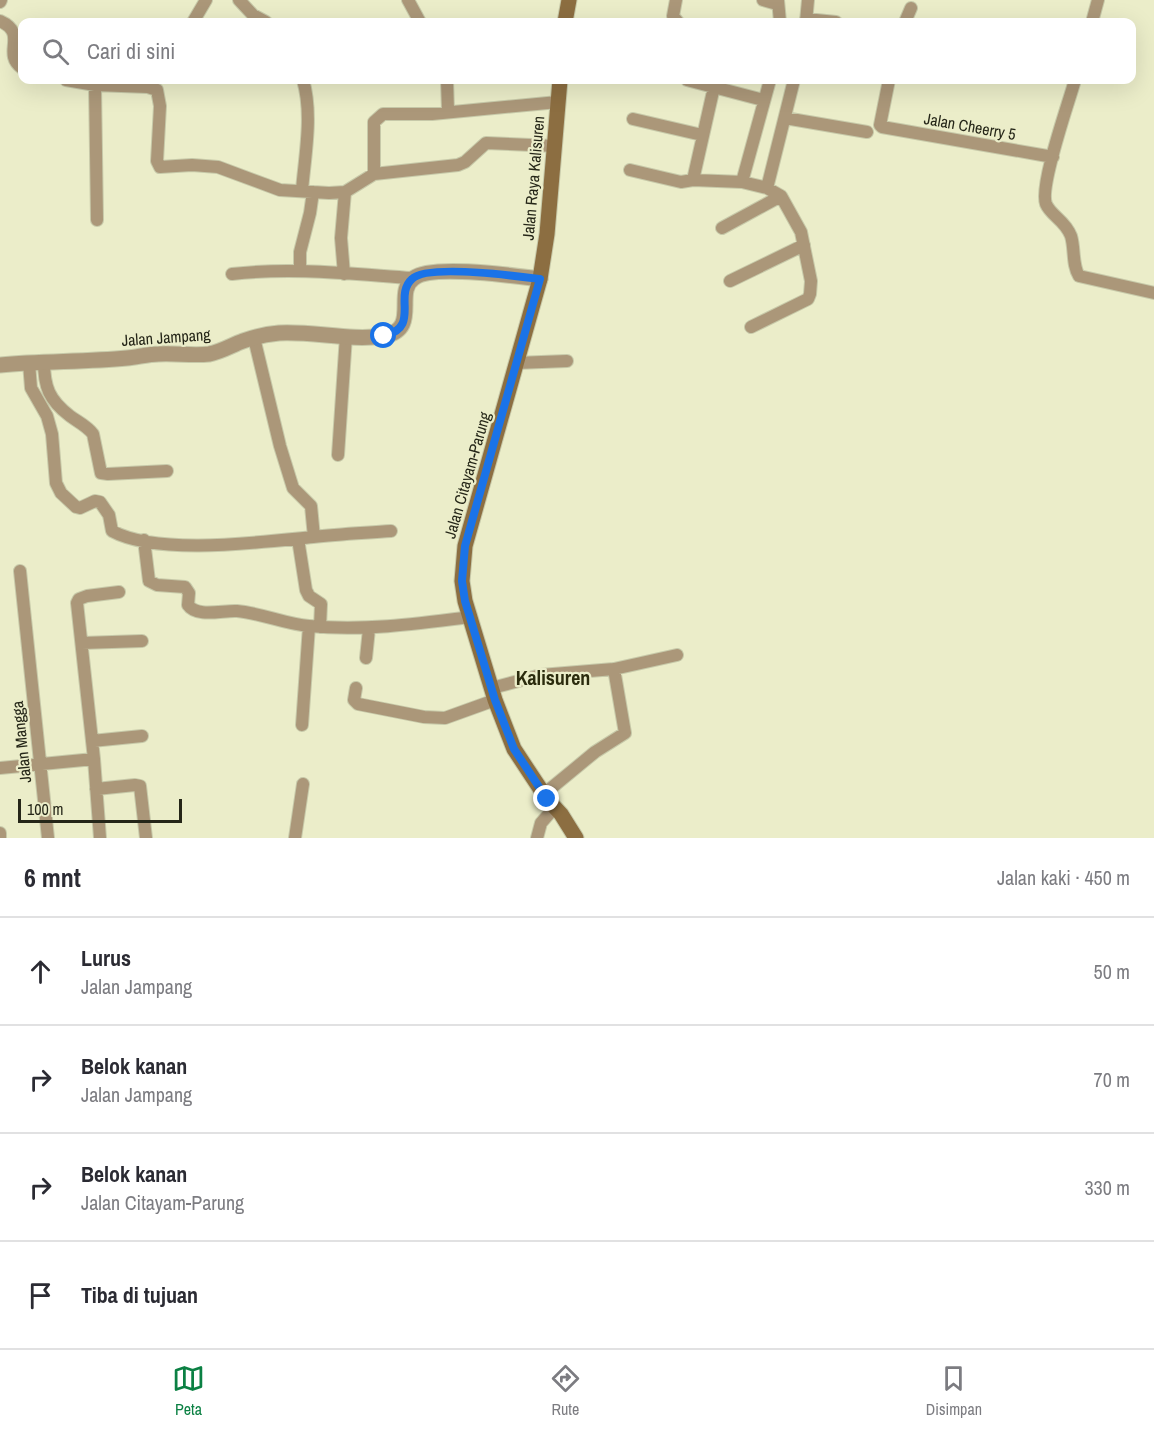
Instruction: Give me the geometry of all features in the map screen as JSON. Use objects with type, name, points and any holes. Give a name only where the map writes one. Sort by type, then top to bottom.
[{"type":"main road","points":[[566,18],[569,0]]},
{"type":"main road","name":"Jalan Raya Kalisuren","points":[[540,279],[547,234],[560,84]]},
{"type":"main road","name":"Jalan Citayam-Parung","points":[[540,279],[465,546],[462,581],[494,694],[514,749],[576,838]]},
{"type":"street","points":[[195,18],[206,0]]},
{"type":"street","points":[[240,0],[259,18]]},
{"type":"street","points":[[409,0],[418,18]]},
{"type":"street","points":[[675,18],[676,0]]},
{"type":"street","points":[[763,0],[777,2],[779,18]]},
{"type":"street","points":[[806,18],[808,0]]},
{"type":"street","points":[[1093,18],[1095,1]]},
{"type":"street","points":[[906,18],[910,8]]},
{"type":"street","points":[[0,21],[12,29],[15,38],[14,62],[18,65]]},
{"type":"street","points":[[89,84],[148,87],[157,90],[160,106],[157,160],[160,167],[192,165],[218,167],[280,190],[345,192],[374,174],[458,165],[465,162],[486,143],[555,146]]},
{"type":"street","points":[[300,271],[300,252],[310,213],[304,84]]},
{"type":"street","points":[[447,84],[447,111]]},
{"type":"street","points":[[702,84],[763,100]]},
{"type":"street","points":[[742,182],[769,84]]},
{"type":"street","points":[[767,188],[793,84]]},
{"type":"street","name":"Jalan Cheerry 5","points":[[888,84],[880,125],[882,127],[1053,157]]},
{"type":"street","points":[[1074,84],[1044,194],[1046,203],[1067,228],[1073,245],[1078,275],[1084,279],[1154,293]]},
{"type":"street","points":[[95,85],[97,220]]},
{"type":"street","points":[[693,180],[714,87]]},
{"type":"street","points":[[374,174],[374,122],[384,114],[414,115],[558,102]]},
{"type":"street","points":[[785,118],[867,132]]},
{"type":"street","points":[[633,119],[702,135]]},
{"type":"street","points":[[630,170],[681,183],[693,180],[742,182],[767,188],[781,196],[801,232],[811,282],[809,297],[751,327]]},
{"type":"street","points":[[344,274],[341,238],[345,192]]},
{"type":"street","points":[[722,228],[781,196]]},
{"type":"street","points":[[730,281],[804,245]]},
{"type":"street","points":[[232,274],[273,270],[412,278],[435,272],[470,272],[540,279]]},
{"type":"street","name":"Jalan Jampang","points":[[0,365],[129,358],[158,354],[209,354],[254,338],[277,333],[374,337],[394,333],[404,321],[406,288],[412,278]]},
{"type":"street","points":[[338,455],[346,336]]},
{"type":"street","points":[[254,338],[280,446],[293,488],[312,506],[314,537]]},
{"type":"street","points":[[516,363],[567,361]]},
{"type":"street","points":[[36,362],[52,399],[69,416],[93,434],[101,473],[167,471]]},
{"type":"street","points":[[36,362],[31,388],[47,416],[52,434],[56,483],[61,493],[76,507],[80,508],[95,501],[100,502],[109,515],[112,531],[144,540],[179,545],[217,545],[391,531]]},
{"type":"street","points":[[298,539],[306,590],[309,596],[321,604],[314,626],[302,725]]},
{"type":"street","points":[[144,540],[149,581],[157,585],[185,587],[189,593],[188,606],[191,609],[205,612],[244,612],[314,626],[369,628],[471,617]]},
{"type":"street","name":"Jalan Mangga","points":[[20,571],[48,838]]},
{"type":"street","points":[[100,838],[94,759],[77,612],[79,600],[87,596],[119,592]]},
{"type":"street","points":[[366,658],[369,628]]},
{"type":"street","points":[[82,643],[142,641]]},
{"type":"street","points":[[356,688],[355,703],[424,717],[445,718],[494,694],[542,675],[614,669],[677,655]]},
{"type":"street","points":[[544,794],[596,752],[625,733],[614,669]]},
{"type":"street","points":[[92,741],[142,736]]},
{"type":"street","points":[[0,768],[94,759]]},
{"type":"street","points":[[295,838],[303,784]]},
{"type":"street","points":[[96,789],[140,786],[146,838]]},
{"type":"street","points":[[537,838],[541,823],[555,807]]},
{"type":"street","points":[[0,833],[0,838]]},
{"type":"district","name":"Kalisuren","points":[[553,678]]},
{"type":"route","points":[[384,336],[398,331],[402,326],[406,288],[412,278],[418,275],[435,272],[470,272],[540,279],[471,521],[465,546],[462,581],[465,601],[495,700],[514,749],[547,799]]}]
